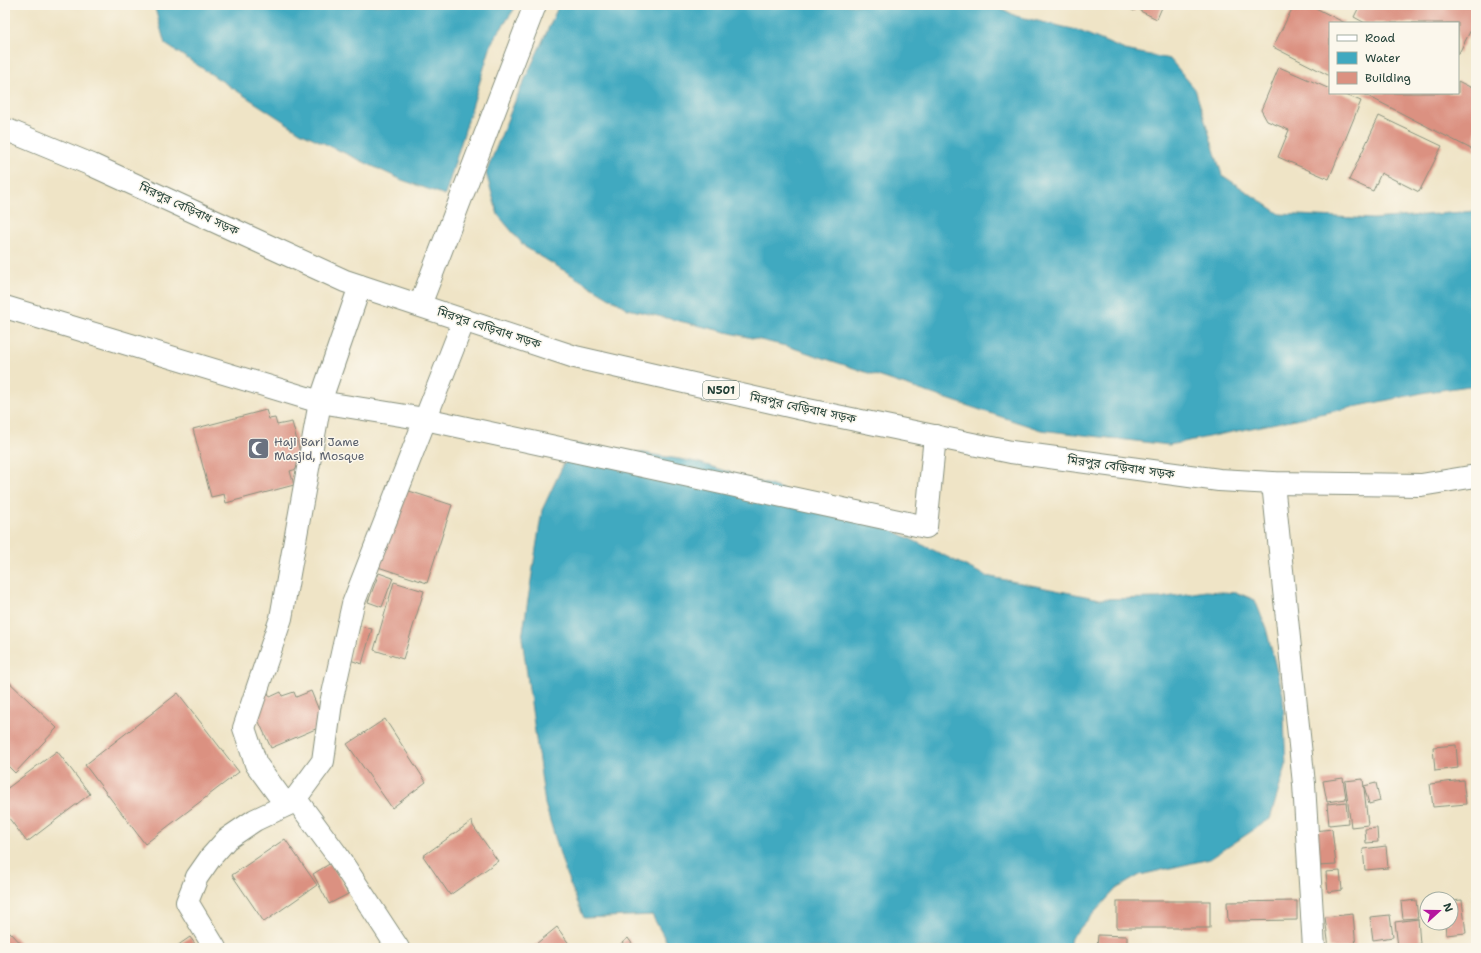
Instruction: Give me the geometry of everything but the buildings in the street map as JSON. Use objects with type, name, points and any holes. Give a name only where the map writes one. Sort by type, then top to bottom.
[{"type":"main road","points":[[420,306],[535,5]]},
{"type":"main road","name":"মিরপুর বেড়িবাধ সড়ক","points":[[5,129],[92,165],[360,286],[575,357],[798,408],[1019,453],[1219,480],[1273,484],[1421,485],[1476,476]]},
{"type":"main road","points":[[360,286],[320,402],[281,618],[244,728],[256,764],[337,855],[398,948]]},
{"type":"main road","points":[[5,307],[320,402],[425,419],[926,527],[935,436]]},
{"type":"main road","points":[[215,948],[187,902],[197,877],[227,840],[255,820],[290,802],[323,761],[331,703],[353,604],[464,320]]},
{"type":"main road","points":[[1273,484],[1304,784],[1314,948]]},
{"type":"water","points":[[154,5],[517,5],[492,42],[445,195],[402,180],[300,132],[165,44]]},
{"type":"water","points":[[559,5],[995,5],[1016,16],[1077,30],[1125,50],[1170,59],[1195,89],[1222,175],[1280,214],[1373,219],[1476,211],[1476,385],[1427,392],[1169,445],[1041,430],[790,347],[628,309],[525,247],[498,215],[486,173],[515,101]]},
{"type":"water","points":[[573,444],[626,450],[697,462],[773,486],[876,522],[986,576],[1100,599],[1160,598],[1206,591],[1238,593],[1255,600],[1266,628],[1283,695],[1286,766],[1270,819],[1210,859],[1140,875],[1116,889],[1071,938],[1069,948],[670,948],[652,915],[584,918],[566,874],[545,804],[522,638],[542,510]]},
{"type":"place","name":"Haji Bari Jame Masjid, Mosque","points":[[259,449]]}]
